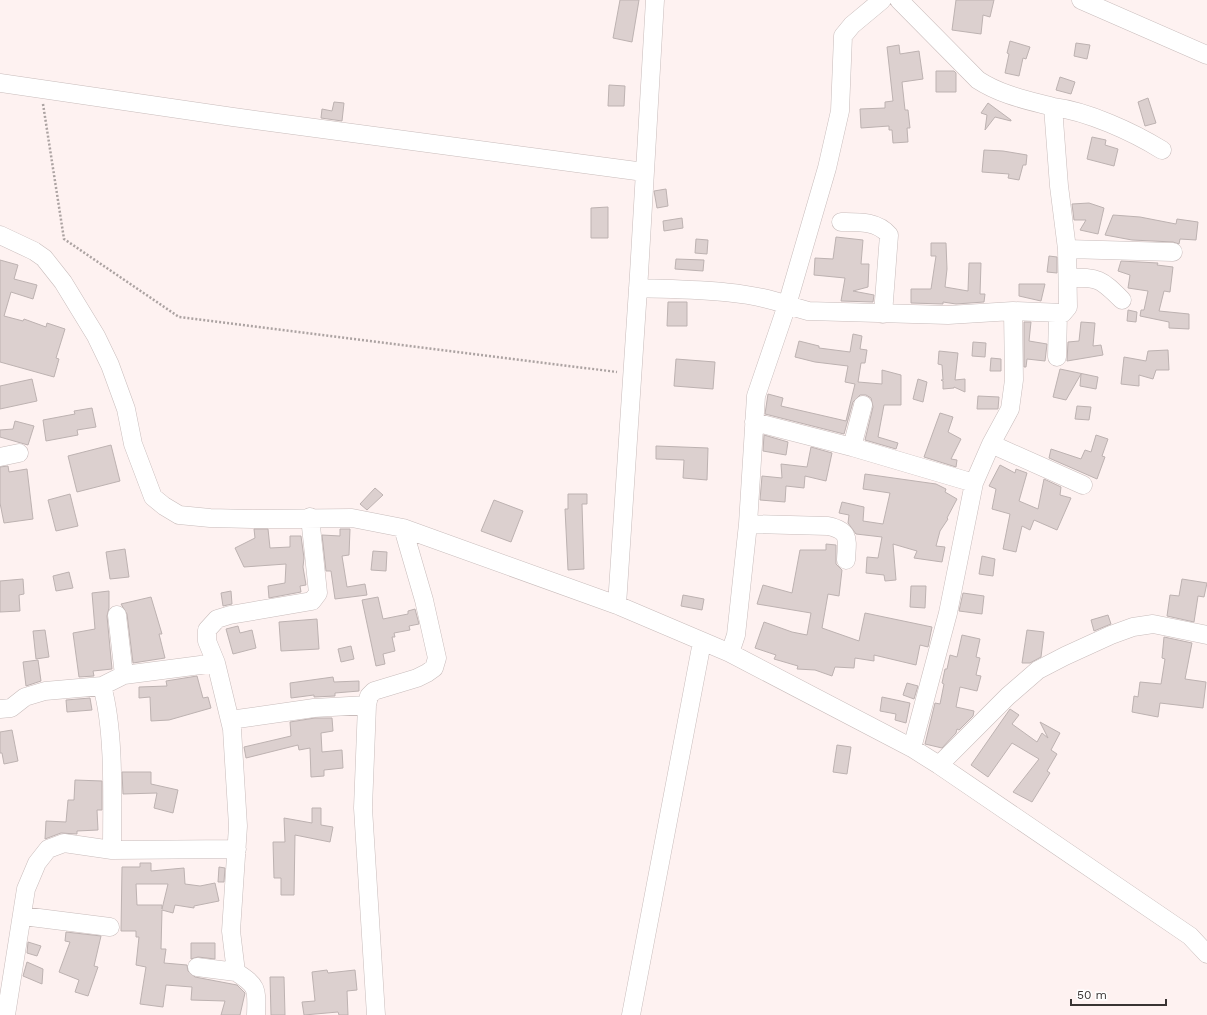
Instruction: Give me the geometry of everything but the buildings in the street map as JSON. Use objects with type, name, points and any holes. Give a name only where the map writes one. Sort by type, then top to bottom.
[{"type":"street","points":[[616,605],[638,288],[655,0]]},
{"type":"street","points":[[730,652],[736,635],[748,524],[756,396],[787,306],[832,148],[840,111],[843,36],[852,25],[882,0]]},
{"type":"street","points":[[899,0],[978,80],[991,88],[1010,96],[1076,111],[1141,138],[1162,150]]},
{"type":"street","points":[[1081,0],[1207,55]]},
{"type":"street","points":[[0,83],[241,118],[644,172]]},
{"type":"street","points":[[638,288],[717,292],[767,299],[808,312],[948,315],[1013,311],[1063,313],[1068,307],[1067,249],[1059,186],[1053,107]]},
{"type":"street","points":[[842,222],[874,224],[884,229],[889,235],[882,314]]},
{"type":"street","points":[[0,235],[34,251],[48,262],[63,282],[96,336],[110,365],[126,410],[134,444],[153,497],[179,515],[217,518],[352,518],[403,528],[616,605],[702,642],[730,652],[912,748],[939,765],[1190,936],[1207,954]]},
{"type":"street","points":[[1067,249],[1173,252]]},
{"type":"street","points":[[1068,278],[1086,278],[1103,282],[1122,300]]},
{"type":"street","points":[[912,748],[948,613],[974,483],[991,444],[1010,409],[1014,380],[1013,311]]},
{"type":"street","points":[[1057,357],[1058,313]]},
{"type":"street","points":[[852,447],[863,405]]},
{"type":"street","points":[[754,422],[852,447],[974,483]]},
{"type":"street","points":[[991,444],[1083,485]]},
{"type":"street","points":[[0,457],[19,453]]},
{"type":"street","points":[[236,972],[231,931],[238,850],[238,826],[232,729],[216,663],[207,642],[207,630],[217,620],[230,615],[312,601],[316,598],[318,593],[310,517]]},
{"type":"street","points":[[748,524],[828,526],[840,528],[845,533],[847,539],[846,560]]},
{"type":"street","points":[[376,1015],[363,808],[367,705],[369,696],[374,691],[417,678],[427,673],[434,668],[437,658],[424,600],[403,528]]},
{"type":"street","points":[[117,615],[124,675]]},
{"type":"street","points":[[939,765],[1038,670],[1065,656],[1111,635],[1133,627],[1153,624],[1207,635]]},
{"type":"street","points":[[631,1015],[702,642]]},
{"type":"street","points":[[0,709],[11,708],[25,697],[45,691],[102,686],[124,675],[216,663]]},
{"type":"street","points":[[102,686],[105,697],[110,747],[112,850]]},
{"type":"street","points":[[230,720],[314,708],[367,705]]},
{"type":"street","points":[[6,1015],[6,976],[23,916],[26,888],[37,863],[48,850],[64,843],[112,850],[238,850]]},
{"type":"street","points":[[23,916],[110,927]]},
{"type":"street","points":[[197,967],[236,972],[251,981],[255,988],[256,1015]]},
{"type":"path","points":[[43,101],[64,239],[179,317],[632,373]]}]
